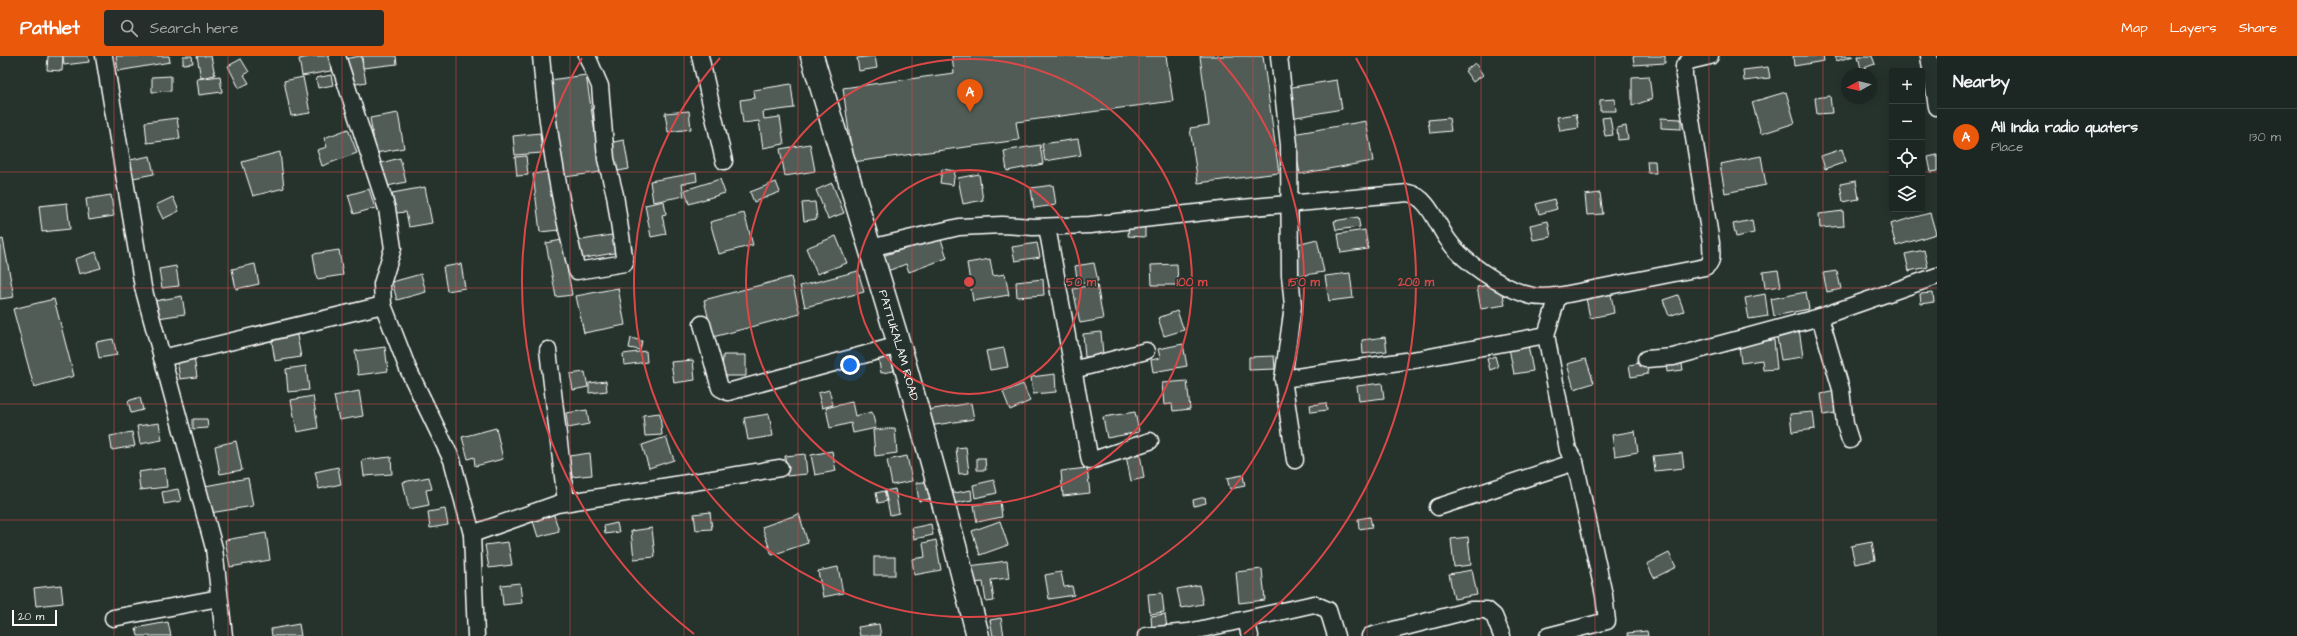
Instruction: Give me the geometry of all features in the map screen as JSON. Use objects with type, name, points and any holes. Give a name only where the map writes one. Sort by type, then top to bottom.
[{"type":"main road","name":"PATTUKALAM ROAD","points":[[812,56],[899,344],[955,546],[978,636]]},
{"type":"street","points":[[104,56],[142,287],[214,548],[224,636]]},
{"type":"street","points":[[337,56],[388,209],[393,248],[382,284],[383,305],[408,369],[452,460],[472,534],[476,636]]},
{"type":"street","points":[[541,56],[544,91],[562,210],[577,271],[625,263],[615,195],[606,159],[600,86],[587,56]]},
{"type":"street","points":[[700,56],[724,161]]},
{"type":"street","points":[[1279,56],[1289,145],[1290,275],[1293,306],[1283,380],[1295,460]]},
{"type":"street","points":[[870,248],[959,227],[1002,225],[1047,227],[1106,224],[1289,204],[1408,193],[1416,194],[1424,202],[1448,241],[1463,258],[1505,285],[1525,295],[1543,298],[1558,296],[1705,267],[1709,265],[1712,259],[1711,243],[1684,76],[1684,66],[1689,61],[1710,56]]},
{"type":"street","points":[[1929,56],[1937,107]]},
{"type":"street","points":[[1047,227],[1090,461],[1150,441]]},
{"type":"street","points":[[1646,359],[1673,357],[1820,317],[1937,276]]},
{"type":"street","points":[[1549,636],[1607,621],[1604,594],[1574,462],[1568,450],[1546,335],[1558,296]]},
{"type":"street","points":[[162,358],[383,305]]},
{"type":"street","points":[[1820,317],[1841,389],[1845,424],[1850,440]]},
{"type":"street","points":[[702,324],[720,388],[728,392],[899,344]]},
{"type":"street","points":[[1283,380],[1419,359],[1546,335]]},
{"type":"street","points":[[548,350],[566,502]]},
{"type":"street","points":[[1073,370],[1146,351]]},
{"type":"street","points":[[1438,507],[1574,462]]},
{"type":"street","points":[[472,534],[547,507],[566,502],[780,468]]},
{"type":"street","points":[[113,618],[219,598]]},
{"type":"street","points":[[1146,636],[1189,632],[1314,604],[1328,610],[1336,636]]},
{"type":"street","points":[[1370,636],[1471,610],[1487,610],[1494,616],[1502,636]]},
{"type":"street","points":[[1246,620],[1250,636]]},
{"type":"building","points":[[48,56],[63,56],[62,71],[47,70]]},
{"type":"building","points":[[63,56],[88,56],[89,62],[64,65]]},
{"type":"building","points":[[116,56],[169,56],[170,62],[118,71]]},
{"type":"building","points":[[183,56],[192,56],[193,63],[183,64]]},
{"type":"building","points":[[197,56],[211,56],[215,75],[201,78]]},
{"type":"building","points":[[314,56],[333,56],[336,70],[302,76],[299,59]]},
{"type":"building","points":[[361,56],[366,82],[351,85],[343,59]]},
{"type":"building","points":[[362,56],[396,56],[397,64],[363,68]]},
{"type":"building","points":[[875,56],[877,68],[859,71],[857,58]]},
{"type":"building","points":[[952,56],[1166,56],[1173,101],[1016,122],[1019,140],[853,162],[843,88],[954,73]]},
{"type":"building","points":[[1200,56],[1263,56],[1279,173],[1198,183],[1190,128],[1209,125]]},
{"type":"building","points":[[1633,56],[1665,56],[1665,63],[1634,65]]},
{"type":"building","points":[[1793,56],[1823,56],[1824,61],[1794,66]]},
{"type":"building","points":[[1835,56],[1853,56],[1837,61]]},
{"type":"building","points":[[1858,56],[1872,56],[1875,64],[1861,68]]},
{"type":"building","points":[[241,59],[249,72],[244,75],[249,83],[239,88],[228,66]]},
{"type":"building","points":[[1475,63],[1483,75],[1473,82],[1465,71]]},
{"type":"building","points":[[1768,67],[1770,78],[1744,81],[1743,70]]},
{"type":"building","points":[[331,75],[333,85],[318,88],[316,78]]},
{"type":"building","points":[[586,75],[601,172],[565,177],[550,80]]},
{"type":"building","points":[[171,76],[171,91],[152,92],[152,77]]},
{"type":"building","points":[[220,76],[222,92],[199,95],[197,79]]},
{"type":"building","points":[[1649,76],[1652,99],[1632,106],[1632,77]]},
{"type":"building","points":[[303,77],[310,113],[291,116],[284,81]]},
{"type":"building","points":[[1337,80],[1342,109],[1291,118],[1286,88]]},
{"type":"building","points":[[791,84],[794,108],[763,112],[764,119],[780,117],[784,144],[763,148],[759,121],[743,123],[740,100],[755,98],[754,90]]},
{"type":"building","points":[[1786,92],[1795,123],[1761,134],[1752,102]]},
{"type":"building","points":[[1830,96],[1832,113],[1817,114],[1815,98]]},
{"type":"building","points":[[1615,99],[1616,111],[1600,111],[1600,100]]},
{"type":"building","points":[[689,111],[691,129],[668,132],[665,113]]},
{"type":"building","points":[[398,113],[404,148],[376,153],[370,118]]},
{"type":"building","points":[[1576,114],[1579,128],[1560,131],[1557,117]]},
{"type":"building","points":[[1610,117],[1613,135],[1605,136],[1602,118]]},
{"type":"building","points":[[177,118],[180,139],[147,143],[145,122]]},
{"type":"building","points":[[1449,118],[1451,131],[1430,133],[1428,120]]},
{"type":"building","points":[[1661,118],[1681,119],[1681,129],[1661,128]]},
{"type":"building","points":[[1366,121],[1373,161],[1300,174],[1293,134]]},
{"type":"building","points":[[1626,126],[1628,139],[1618,140],[1617,128]]},
{"type":"building","points":[[348,129],[357,153],[322,166],[317,150],[327,147],[324,138]]},
{"type":"building","points":[[540,133],[542,153],[515,155],[513,136]]},
{"type":"building","points":[[1078,139],[1081,155],[1045,161],[1042,144]]},
{"type":"building","points":[[624,140],[629,169],[613,172],[608,143]]},
{"type":"building","points":[[810,144],[815,171],[785,176],[780,149]]},
{"type":"building","points":[[1040,145],[1043,164],[1007,171],[1004,151]]},
{"type":"building","points":[[1842,149],[1846,162],[1825,169],[1821,156]]},
{"type":"building","points":[[280,152],[284,188],[253,196],[242,162]]},
{"type":"building","points":[[1937,155],[1937,171],[1931,172],[1928,157]]},
{"type":"building","points":[[150,156],[154,174],[128,179],[125,161]]},
{"type":"building","points":[[526,156],[528,175],[517,176],[515,157]]},
{"type":"building","points":[[1761,156],[1766,185],[1725,193],[1720,164]]},
{"type":"building","points":[[400,158],[406,182],[383,187],[377,164]]},
{"type":"building","points":[[1647,161],[1655,161],[1656,173],[1648,173]]},
{"type":"building","points":[[942,169],[955,171],[953,185],[940,183]]},
{"type":"building","points":[[552,171],[559,230],[540,232],[533,174]]},
{"type":"building","points":[[696,173],[697,181],[682,184],[684,196],[653,202],[650,181]]},
{"type":"building","points":[[979,174],[983,200],[963,204],[958,178]]},
{"type":"building","points":[[720,179],[725,193],[689,204],[685,190]]},
{"type":"building","points":[[1856,181],[1859,199],[1843,202],[1840,184]]},
{"type":"building","points":[[776,182],[780,192],[754,202],[750,192]]},
{"type":"building","points":[[832,183],[844,213],[828,219],[816,190]]},
{"type":"building","points":[[1053,185],[1056,205],[1034,208],[1031,188]]},
{"type":"building","points":[[425,187],[432,223],[409,227],[406,212],[396,213],[392,193]]},
{"type":"building","points":[[369,189],[375,208],[354,214],[348,195]]},
{"type":"building","points":[[1600,193],[1603,214],[1587,215],[1585,195]]},
{"type":"building","points":[[111,195],[114,216],[89,220],[86,199]]},
{"type":"building","points":[[173,197],[179,211],[163,219],[156,205]]},
{"type":"building","points":[[1554,199],[1557,209],[1539,214],[1536,204]]},
{"type":"building","points":[[664,201],[666,214],[662,215],[666,234],[651,237],[645,205]]},
{"type":"building","points":[[815,202],[817,219],[804,221],[802,203]]},
{"type":"building","points":[[67,203],[70,229],[42,232],[39,206]]},
{"type":"building","points":[[1843,211],[1844,226],[1820,228],[1819,214]]},
{"type":"building","points":[[744,213],[753,245],[719,254],[710,222]]},
{"type":"building","points":[[1930,213],[1936,234],[1896,246],[1890,224]]},
{"type":"building","points":[[1358,217],[1360,227],[1336,230],[1334,221]]},
{"type":"building","points":[[1752,220],[1754,233],[1736,237],[1733,224]]},
{"type":"building","points":[[1548,221],[1551,237],[1533,240],[1530,225]]},
{"type":"building","points":[[1129,226],[1145,227],[1145,237],[1128,236]]},
{"type":"building","points":[[1365,230],[1368,249],[1341,253],[1338,234]]},
{"type":"building","points":[[617,234],[620,252],[579,259],[576,241]]},
{"type":"building","points":[[836,236],[847,263],[817,274],[806,248]]},
{"type":"building","points":[[940,236],[947,258],[909,272],[906,264],[885,272],[880,257]]},
{"type":"building","points":[[3,239],[14,297],[0,299],[0,240]]},
{"type":"building","points":[[1317,239],[1324,272],[1299,276],[1293,245]]},
{"type":"building","points":[[562,240],[572,295],[556,297],[546,243]]},
{"type":"building","points":[[1037,243],[1040,257],[1015,261],[1012,247]]},
{"type":"building","points":[[339,250],[343,275],[317,279],[313,254]]},
{"type":"building","points":[[1924,250],[1928,267],[1909,271],[1905,254]]},
{"type":"building","points":[[96,252],[101,268],[79,274],[75,259]]},
{"type":"building","points":[[990,259],[993,276],[1005,274],[1009,295],[973,301],[967,263]]},
{"type":"building","points":[[1094,263],[1098,281],[1078,284],[1075,266]]},
{"type":"building","points":[[255,264],[259,284],[236,289],[232,269]]},
{"type":"building","points":[[461,264],[465,288],[447,291],[443,267]]},
{"type":"building","points":[[1177,264],[1178,285],[1152,285],[1151,265]]},
{"type":"building","points":[[176,266],[179,286],[162,288],[159,269]]},
{"type":"building","points":[[1778,270],[1781,286],[1765,288],[1763,272]]},
{"type":"building","points":[[858,271],[864,292],[805,307],[800,286]]},
{"type":"building","points":[[1837,271],[1841,289],[1827,292],[1823,273]]},
{"type":"building","points":[[1350,273],[1353,298],[1329,301],[1325,276]]},
{"type":"building","points":[[421,274],[426,292],[397,300],[392,282]]},
{"type":"building","points":[[791,277],[800,314],[713,337],[704,300]]},
{"type":"building","points":[[1043,279],[1044,295],[1017,297],[1016,282]]},
{"type":"building","points":[[1501,283],[1505,305],[1481,309],[1477,287]]},
{"type":"building","points":[[1097,284],[1103,319],[1080,323],[1073,289]]},
{"type":"building","points":[[618,288],[625,325],[584,333],[576,296]]},
{"type":"building","points":[[1806,292],[1809,309],[1774,316],[1771,299]]},
{"type":"building","points":[[1933,293],[1934,302],[1921,304],[1920,294]]},
{"type":"building","points":[[1611,294],[1614,313],[1590,318],[1586,298]]},
{"type":"building","points":[[1765,294],[1768,316],[1749,319],[1745,298]]},
{"type":"building","points":[[1678,295],[1684,311],[1669,316],[1663,300]]},
{"type":"building","points":[[182,296],[185,314],[158,318],[155,301]]},
{"type":"building","points":[[54,299],[74,376],[34,387],[13,309]]},
{"type":"building","points":[[1177,311],[1184,330],[1164,336],[1158,318]]},
{"type":"building","points":[[295,325],[301,357],[275,361],[270,330]]},
{"type":"building","points":[[1799,329],[1803,357],[1781,360],[1776,332]]},
{"type":"building","points":[[1101,332],[1103,355],[1085,357],[1083,334]]},
{"type":"building","points":[[1385,337],[1387,351],[1363,354],[1362,340]]},
{"type":"building","points":[[631,338],[642,341],[640,350],[629,348]]},
{"type":"building","points":[[113,339],[117,355],[99,358],[96,342]]},
{"type":"building","points":[[1774,340],[1777,369],[1763,370],[1762,360],[1741,363],[1739,344]]},
{"type":"building","points":[[1183,344],[1187,366],[1153,372],[1151,360],[1160,358],[1158,349]]},
{"type":"building","points":[[1528,345],[1533,371],[1514,374],[1509,348]]},
{"type":"building","points":[[385,347],[388,371],[358,375],[355,351]]},
{"type":"building","points":[[1004,348],[1008,367],[990,370],[986,351]]},
{"type":"building","points":[[890,349],[894,371],[881,373],[877,351]]},
{"type":"building","points":[[646,351],[647,362],[624,365],[623,354]]},
{"type":"building","points":[[723,355],[746,355],[746,376],[722,376]]},
{"type":"building","points":[[1274,356],[1275,369],[1249,370],[1249,357]]},
{"type":"building","points":[[1495,356],[1498,367],[1490,370],[1487,359]]},
{"type":"building","points":[[194,357],[197,377],[180,379],[177,360]]},
{"type":"building","points":[[1681,358],[1683,370],[1667,372],[1666,361]]},
{"type":"building","points":[[1586,359],[1594,383],[1574,389],[1567,364]]},
{"type":"building","points":[[693,360],[695,380],[674,383],[671,362]]},
{"type":"building","points":[[1646,362],[1648,374],[1631,377],[1629,365]]},
{"type":"building","points":[[306,366],[309,390],[288,392],[286,369]]},
{"type":"building","points":[[585,372],[588,387],[573,390],[570,374]]},
{"type":"building","points":[[1055,374],[1056,392],[1033,394],[1031,377]]},
{"type":"building","points":[[606,381],[607,391],[589,393],[589,383]]},
{"type":"building","points":[[1187,381],[1190,409],[1173,411],[1172,404],[1164,405],[1162,383]]},
{"type":"building","points":[[1382,383],[1384,398],[1359,401],[1357,386]]},
{"type":"building","points":[[1023,384],[1030,401],[1010,410],[1003,392]]},
{"type":"building","points":[[829,390],[833,405],[822,408],[818,393]]},
{"type":"building","points":[[359,391],[363,416],[339,420],[334,396]]},
{"type":"building","points":[[1836,391],[1840,412],[1824,415],[1821,394]]},
{"type":"building","points":[[313,396],[318,428],[297,432],[291,400]]},
{"type":"building","points":[[140,397],[143,410],[131,413],[128,401]]},
{"type":"building","points":[[852,402],[855,416],[872,412],[876,428],[853,433],[851,423],[830,428],[826,408]]},
{"type":"building","points":[[971,403],[974,419],[929,426],[927,410]]},
{"type":"building","points":[[1326,403],[1327,410],[1311,412],[1310,405]]},
{"type":"building","points":[[587,410],[589,424],[568,428],[566,413]]},
{"type":"building","points":[[1135,412],[1139,432],[1107,438],[1103,417]]},
{"type":"building","points":[[1813,412],[1815,429],[1792,432],[1790,414]]},
{"type":"building","points":[[660,413],[662,435],[645,436],[643,415]]},
{"type":"building","points":[[769,414],[773,436],[748,440],[744,418]]},
{"type":"building","points":[[193,419],[207,419],[208,428],[193,429]]},
{"type":"building","points":[[159,423],[162,440],[140,444],[137,426]]},
{"type":"building","points":[[496,428],[503,459],[475,466],[474,457],[468,459],[462,437]]},
{"type":"building","points":[[895,428],[897,453],[875,456],[873,430]]},
{"type":"building","points":[[1635,431],[1638,452],[1615,456],[1612,435]]},
{"type":"building","points":[[132,432],[135,446],[112,450],[110,436]]},
{"type":"building","points":[[666,437],[674,460],[649,468],[642,445]]},
{"type":"building","points":[[236,441],[242,470],[220,474],[215,446]]},
{"type":"building","points":[[966,447],[969,473],[959,474],[956,448]]},
{"type":"building","points":[[832,451],[836,471],[815,475],[811,455]]},
{"type":"building","points":[[590,453],[592,475],[571,477],[569,456]]},
{"type":"building","points":[[1682,453],[1684,468],[1655,471],[1653,456]]},
{"type":"building","points":[[805,454],[807,474],[787,476],[785,456]]},
{"type":"building","points":[[1140,454],[1144,478],[1131,481],[1126,456]]},
{"type":"building","points":[[907,456],[912,481],[892,485],[887,460]]},
{"type":"building","points":[[391,457],[392,474],[364,476],[362,460]]},
{"type":"building","points":[[977,458],[985,458],[986,470],[977,470]]},
{"type":"building","points":[[338,467],[341,484],[319,489],[315,472]]},
{"type":"building","points":[[165,468],[167,487],[140,490],[138,472]]},
{"type":"building","points":[[1087,468],[1090,493],[1063,496],[1061,471]]},
{"type":"building","points":[[1243,475],[1245,486],[1230,489],[1227,478]]},
{"type":"building","points":[[429,477],[432,489],[426,490],[429,505],[409,509],[403,482]]},
{"type":"building","points":[[248,478],[253,506],[210,513],[205,486]]},
{"type":"building","points":[[994,480],[997,493],[975,498],[973,485]]},
{"type":"building","points":[[931,481],[934,498],[919,501],[916,483]]},
{"type":"building","points":[[178,489],[181,501],[164,504],[162,492]]},
{"type":"building","points":[[895,489],[899,513],[890,515],[885,491]]},
{"type":"building","points":[[971,490],[972,500],[951,504],[949,494]]},
{"type":"building","points":[[884,491],[887,501],[878,503],[876,493]]},
{"type":"building","points":[[1205,497],[1206,503],[1194,506],[1193,500]]},
{"type":"building","points":[[1000,501],[1002,517],[977,522],[974,505]]},
{"type":"building","points":[[445,509],[448,525],[430,528],[428,512]]},
{"type":"building","points":[[552,509],[559,531],[538,537],[531,515]]},
{"type":"building","points":[[710,512],[712,529],[696,530],[694,514]]},
{"type":"building","points":[[799,514],[808,543],[772,555],[762,527]]},
{"type":"building","points":[[1370,517],[1372,527],[1359,529],[1358,519]]},
{"type":"building","points":[[1000,521],[1008,545],[980,555],[972,531]]},
{"type":"building","points":[[617,523],[619,532],[605,534],[604,526]]},
{"type":"building","points":[[931,524],[933,535],[914,539],[912,528]]},
{"type":"building","points":[[652,528],[655,557],[634,559],[631,531]]},
{"type":"building","points":[[266,533],[270,560],[230,567],[225,540]]},
{"type":"building","points":[[1468,537],[1471,565],[1454,567],[1451,539]]},
{"type":"building","points":[[936,540],[941,570],[914,575],[912,559],[925,557],[923,543]]},
{"type":"building","points":[[508,542],[512,565],[489,568],[485,545]]},
{"type":"building","points":[[1872,542],[1875,560],[1855,564],[1851,546]]},
{"type":"building","points":[[1669,553],[1676,567],[1654,578],[1647,564]]},
{"type":"building","points":[[874,557],[895,557],[895,575],[874,575]]},
{"type":"building","points":[[1007,561],[1009,578],[991,580],[994,601],[986,602],[983,582],[972,583],[969,566]]},
{"type":"building","points":[[838,567],[843,593],[823,597],[818,571]]},
{"type":"building","points":[[1262,569],[1265,600],[1239,603],[1236,572]]},
{"type":"building","points":[[1472,570],[1477,595],[1454,599],[1449,574]]},
{"type":"building","points":[[1061,572],[1064,587],[1072,586],[1074,595],[1049,599],[1045,575]]},
{"type":"building","points":[[520,583],[522,603],[503,605],[501,585]]},
{"type":"building","points":[[61,585],[63,603],[36,606],[34,588]]},
{"type":"building","points":[[1199,585],[1203,604],[1181,608],[1177,589]]},
{"type":"building","points":[[1162,593],[1164,612],[1150,614],[1148,594]]},
{"type":"building","points":[[1165,614],[1167,628],[1152,630],[1151,616]]},
{"type":"building","points":[[1001,618],[1004,636],[993,636],[990,620]]},
{"type":"building","points":[[168,622],[171,636],[138,636],[136,628]]},
{"type":"building","points":[[299,624],[301,636],[272,636],[271,629]]},
{"type":"building","points":[[879,624],[881,636],[860,636],[858,627]]},
{"type":"building","points":[[1647,631],[1648,636],[1628,636],[1627,633]]},
{"type":"place","name":"All India radio quaters","points":[[970,112]]}]
